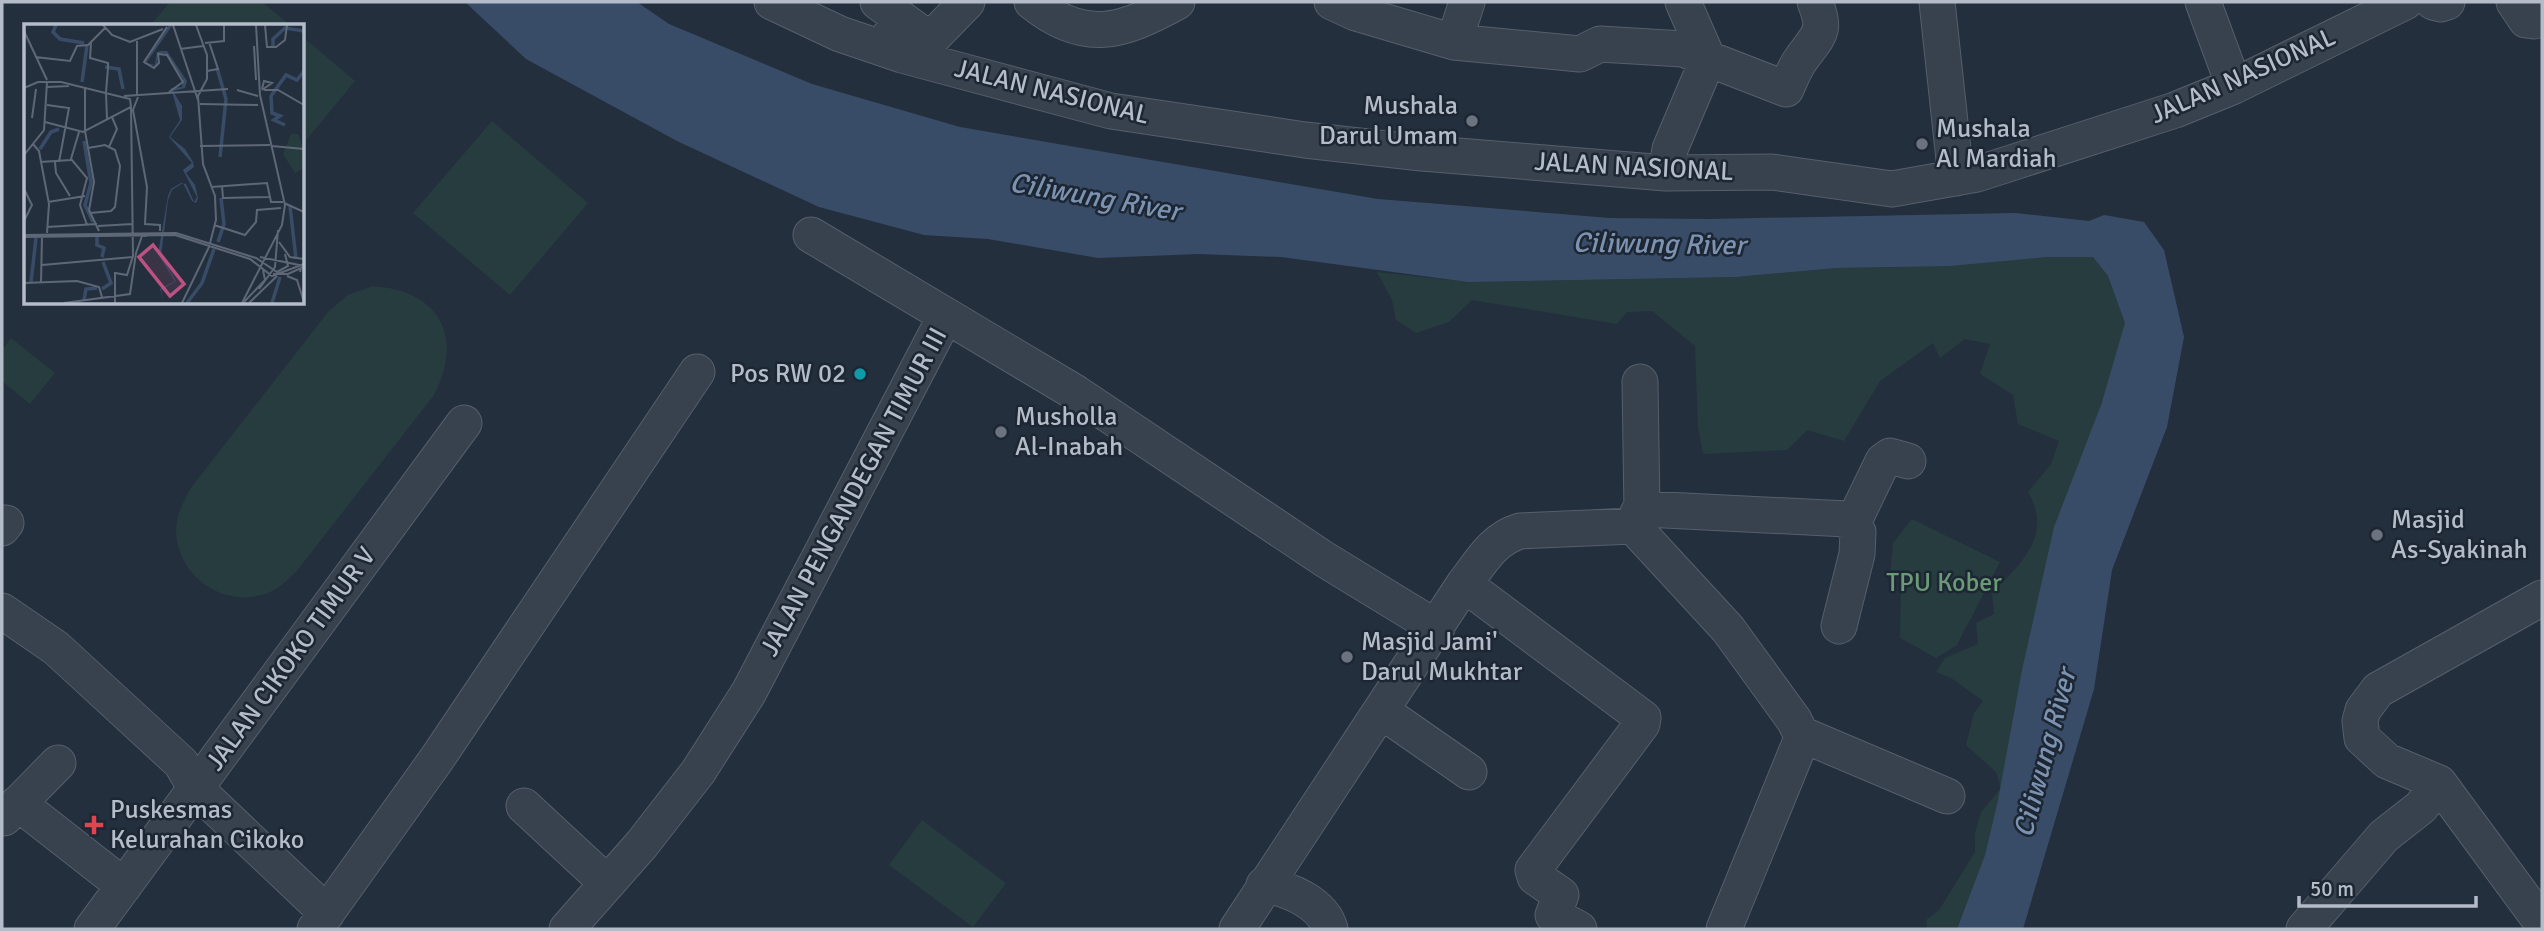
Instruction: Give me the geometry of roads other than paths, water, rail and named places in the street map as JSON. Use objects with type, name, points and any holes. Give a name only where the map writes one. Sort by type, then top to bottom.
[{"type":"street","name":"JALAN NASIONAL","points":[[772,2],[840,34],[902,55],[1111,111],[1305,140],[1666,173],[1772,172],[1892,189],[1956,178],[2175,110],[2234,86],[2405,2]]},
{"type":"street","points":[[878,2],[931,41]]},
{"type":"street","points":[[840,34],[849,24],[923,44],[931,41],[967,2]]},
{"type":"street","points":[[1032,2],[1056,21],[1081,29],[1136,25],[1177,2]]},
{"type":"street","points":[[1332,2],[1356,13],[1454,42],[1580,54],[1600,44],[1683,49],[1786,89],[1801,59],[1821,33],[1823,19],[1815,2]]},
{"type":"street","points":[[1454,42],[1467,2]]},
{"type":"street","points":[[1666,173],[1670,149],[1708,59],[1683,2]]},
{"type":"street","points":[[1937,2],[1956,178]]},
{"type":"street","points":[[2203,2],[2234,86]]},
{"type":"street","points":[[2433,2],[2447,2]]},
{"type":"street","points":[[2514,2],[2526,20],[2542,17]]},
{"type":"street","points":[[811,235],[945,317]]},
{"type":"street","name":"JALAN PENGANDEGAN TIMUR III","points":[[567,929],[698,772],[749,692],[945,317],[1076,393],[1324,559],[1437,628]]},
{"type":"street","points":[[2,611],[56,648],[181,763],[196,789],[321,921],[436,760],[697,372]]},
{"type":"street","points":[[1640,382],[1637,518],[1728,629],[1794,720],[1800,739],[1724,929]]},
{"type":"street","name":"JALAN CIKOKO TIMUR V","points":[[92,929],[464,423]]},
{"type":"street","points":[[1853,523],[1883,461],[1890,456],[1908,461]]},
{"type":"street","points":[[1237,929],[1465,584],[1504,536],[1637,518],[1768,514],[1847,519],[1858,532],[1857,554],[1839,626]]},
{"type":"street","points":[[1465,584],[1643,718],[1642,724],[1533,870],[1535,877],[1561,895],[1553,915],[1578,929]]},
{"type":"street","points":[[2542,598],[2378,690],[2363,710],[2360,721],[2362,738],[2387,761],[2439,783],[2542,923]]},
{"type":"street","points":[[1375,719],[1390,717],[1469,772]]},
{"type":"street","points":[[1800,739],[1947,796]]},
{"type":"street","points":[[58,763],[8,810],[124,886]]},
{"type":"street","points":[[2304,929],[2384,836],[2421,807],[2439,783]]},
{"type":"street","points":[[524,806],[607,883]]},
{"type":"street","points":[[1264,886],[1278,887],[1314,905],[1331,929]]},
{"type":"water","name":"Ciliwung River","points":[[465,2],[637,2],[669,24],[812,84],[960,127],[1378,199],[1610,218],[1708,219],[2016,213],[2089,221],[2104,215],[2144,222],[2164,250],[2184,337],[2167,427],[2112,570],[2094,689],[2023,929],[1957,929],[1985,855],[2054,527],[2101,405],[2125,323],[2108,276],[2093,257],[2047,257],[1950,266],[1837,268],[1736,277],[1468,282],[1281,257],[1198,254],[1098,258],[988,239],[924,235],[819,207],[677,141],[526,59]]},
{"type":"place","name":"Mushala Darul Umam","points":[[1472,121]]},
{"type":"place","name":"Mushala Al Mardiah","points":[[1922,144]]},
{"type":"place","name":"Pos RW 02","points":[[860,374]]},
{"type":"place","name":"Musholla Al-Inabah","points":[[1001,432]]},
{"type":"place","name":"Masjid As-Syakinah","points":[[2377,535]]},
{"type":"place","name":"Masjid Jami' Darul Mukhtar","points":[[1347,657]]},
{"type":"place","name":"Puskesmas Kelurahan Cikoko","points":[[94,825]]},
{"type":"park label","name":"TPU Kober","points":[[1944,583]]}]
